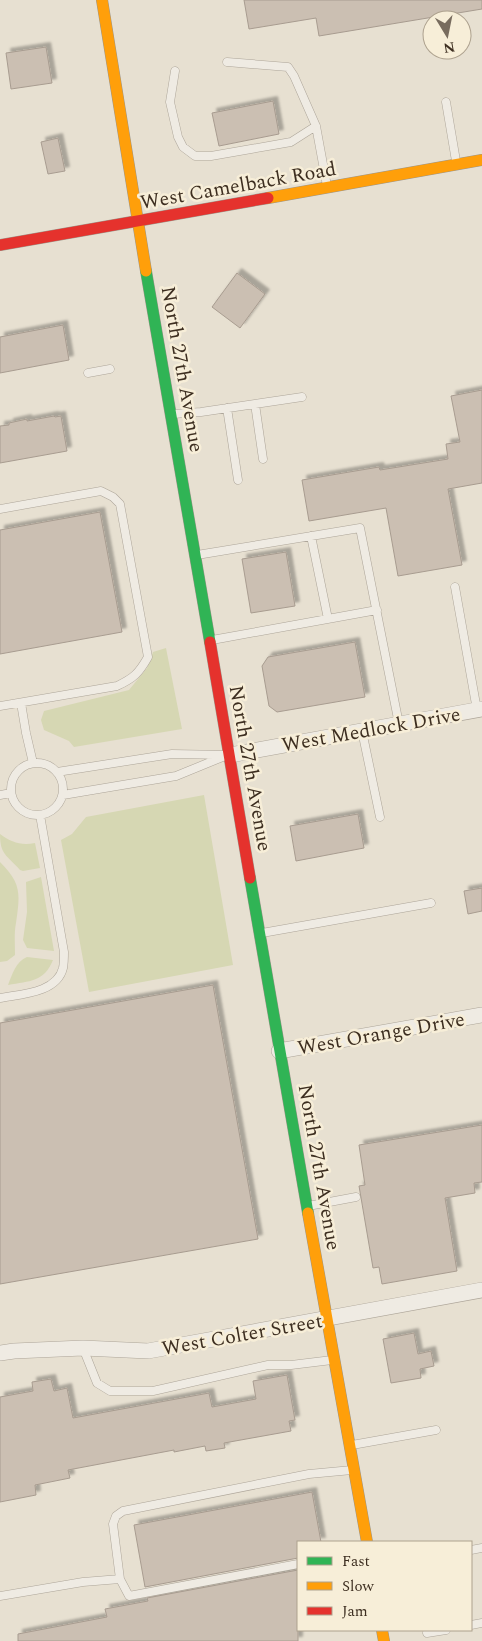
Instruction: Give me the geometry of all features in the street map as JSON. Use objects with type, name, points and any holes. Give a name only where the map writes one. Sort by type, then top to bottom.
[{"type":"main road","name":"North 27th Avenue","points":[[102,0],[279,1051],[367,1541]]},
{"type":"main road","name":"West Camelback Road","points":[[0,245],[482,160]]},
{"type":"street","name":"West Medlock Drive","points":[[230,755],[479,709]]},
{"type":"street","name":"West Orange Drive","points":[[279,1051],[482,1015]]},
{"type":"street","name":"West Colter Street","points":[[0,1353],[83,1348],[148,1351],[482,1290]]},
{"type":"lane","points":[[227,62],[288,67],[294,76],[316,126],[328,188]]},
{"type":"lane","points":[[175,71],[170,102],[178,137],[183,148],[195,156],[211,156],[291,142],[316,126]]},
{"type":"lane","points":[[446,102],[456,165]]},
{"type":"lane","points":[[88,373],[110,369]]},
{"type":"lane","points":[[171,414],[302,398]]},
{"type":"lane","points":[[255,404],[263,459]]},
{"type":"lane","points":[[227,408],[238,480]]},
{"type":"lane","points":[[0,510],[101,491],[113,497],[120,504],[148,657],[141,670],[131,680],[117,686],[0,706]]},
{"type":"lane","points":[[196,556],[360,528],[399,724]]},
{"type":"lane","points":[[311,536],[328,619]]},
{"type":"lane","points":[[455,587],[479,709]]},
{"type":"lane","points":[[210,640],[377,610]]},
{"type":"lane","points":[[21,702],[33,763]]},
{"type":"lane","points":[[362,731],[380,817]]},
{"type":"lane","points":[[57,772],[172,754],[230,755]]},
{"type":"lane","points":[[63,795],[176,776],[230,755]]},
{"type":"lane","points":[[33,763],[44,764],[57,772],[62,779],[63,795],[60,802],[54,808],[48,813],[32,815],[18,807],[11,793],[11,785],[14,776],[20,770],[33,763]]},
{"type":"lane","points":[[0,795],[11,793]]},
{"type":"lane","points":[[0,998],[39,991],[56,982],[63,968],[64,952],[40,815]]},
{"type":"lane","points":[[260,933],[431,902]]},
{"type":"lane","points":[[308,1206],[356,1197]]},
{"type":"lane","points":[[83,1348],[98,1383],[110,1391],[154,1392],[268,1365],[291,1365],[335,1360]]},
{"type":"lane","points":[[350,1446],[436,1430]]},
{"type":"lane","points":[[297,1564],[129,1596],[120,1579],[113,1524],[116,1516],[122,1511],[309,1474],[354,1469]]},
{"type":"lane","points":[[0,1596],[82,1582],[120,1579]]},
{"type":"lane","points":[[427,1633],[440,1631]]},
{"type":"green space","points":[[166,648],[182,729],[74,747],[69,741],[44,730],[41,720],[44,711],[129,690],[147,668],[153,652]]},
{"type":"green space","points":[[204,795],[233,965],[89,992],[61,840],[72,834],[86,817]]},
{"type":"green space","points":[[0,834],[16,843],[35,843],[40,868],[20,870],[3,851]]},
{"type":"green space","points":[[0,862],[16,883],[18,904],[15,955],[7,961],[0,962]]},
{"type":"green space","points":[[41,877],[54,951],[27,948],[23,940],[27,912],[26,882]]},
{"type":"green space","points":[[27,957],[53,960],[41,977],[8,985],[17,965]]},
{"type":"building","points":[[244,0],[482,0],[482,9],[422,10],[422,19],[319,36],[316,18],[249,29]]},
{"type":"building","points":[[46,47],[52,83],[11,89],[6,53]]},
{"type":"building","points":[[273,101],[279,134],[219,146],[212,113]]},
{"type":"building","points":[[58,138],[65,171],[48,174],[41,142]]},
{"type":"building","points":[[237,273],[265,294],[240,328],[212,307]]},
{"type":"building","points":[[63,325],[69,360],[0,373],[0,337]]},
{"type":"building","points":[[482,390],[482,483],[448,489],[462,565],[398,576],[386,508],[309,521],[302,480],[379,467],[380,470],[448,459],[446,444],[460,442],[451,396]]},
{"type":"building","points":[[61,416],[67,451],[0,463],[0,426],[27,419],[27,421]]},
{"type":"building","points":[[100,512],[122,632],[0,654],[0,530]]},
{"type":"building","points":[[286,552],[295,606],[251,613],[242,559]]},
{"type":"building","points":[[355,642],[365,697],[277,712],[269,706],[262,666],[268,657]]},
{"type":"building","points":[[358,814],[364,848],[296,861],[290,826]]},
{"type":"building","points":[[482,888],[482,911],[468,914],[464,891]]},
{"type":"building","points":[[213,985],[258,1239],[0,1284],[0,1023]]},
{"type":"building","points":[[482,1125],[482,1182],[474,1183],[475,1193],[445,1198],[457,1271],[382,1284],[379,1267],[373,1268],[359,1186],[365,1185],[359,1145]]},
{"type":"building","points":[[414,1333],[418,1354],[431,1351],[434,1366],[420,1369],[421,1378],[391,1383],[383,1339]]},
{"type":"building","points":[[287,1375],[295,1420],[289,1421],[291,1431],[224,1443],[225,1448],[206,1451],[205,1446],[174,1452],[174,1450],[68,1470],[70,1478],[35,1485],[36,1495],[0,1502],[0,1397],[33,1391],[32,1382],[51,1379],[54,1391],[67,1388],[73,1418],[209,1393],[212,1407],[256,1399],[253,1381]]},
{"type":"building","points":[[312,1492],[321,1541],[297,1541],[297,1558],[145,1587],[134,1525]]},
{"type":"building","points":[[297,1570],[298,1641],[18,1641],[18,1634],[107,1617],[105,1609],[148,1601],[147,1598]]},
{"type":"traffic: fast","points":[[146,271],[210,642]]},
{"type":"traffic: fast","points":[[250,878],[308,1213]]},
{"type":"traffic: slow","points":[[102,0],[146,271]]},
{"type":"traffic: slow","points":[[268,198],[482,160]]},
{"type":"traffic: slow","points":[[308,1213],[367,1541]]},
{"type":"traffic: slow","points":[[382,1631],[384,1641]]},
{"type":"traffic: jam","points":[[0,245],[268,198]]},
{"type":"traffic: jam","points":[[210,642],[250,878]]}]
